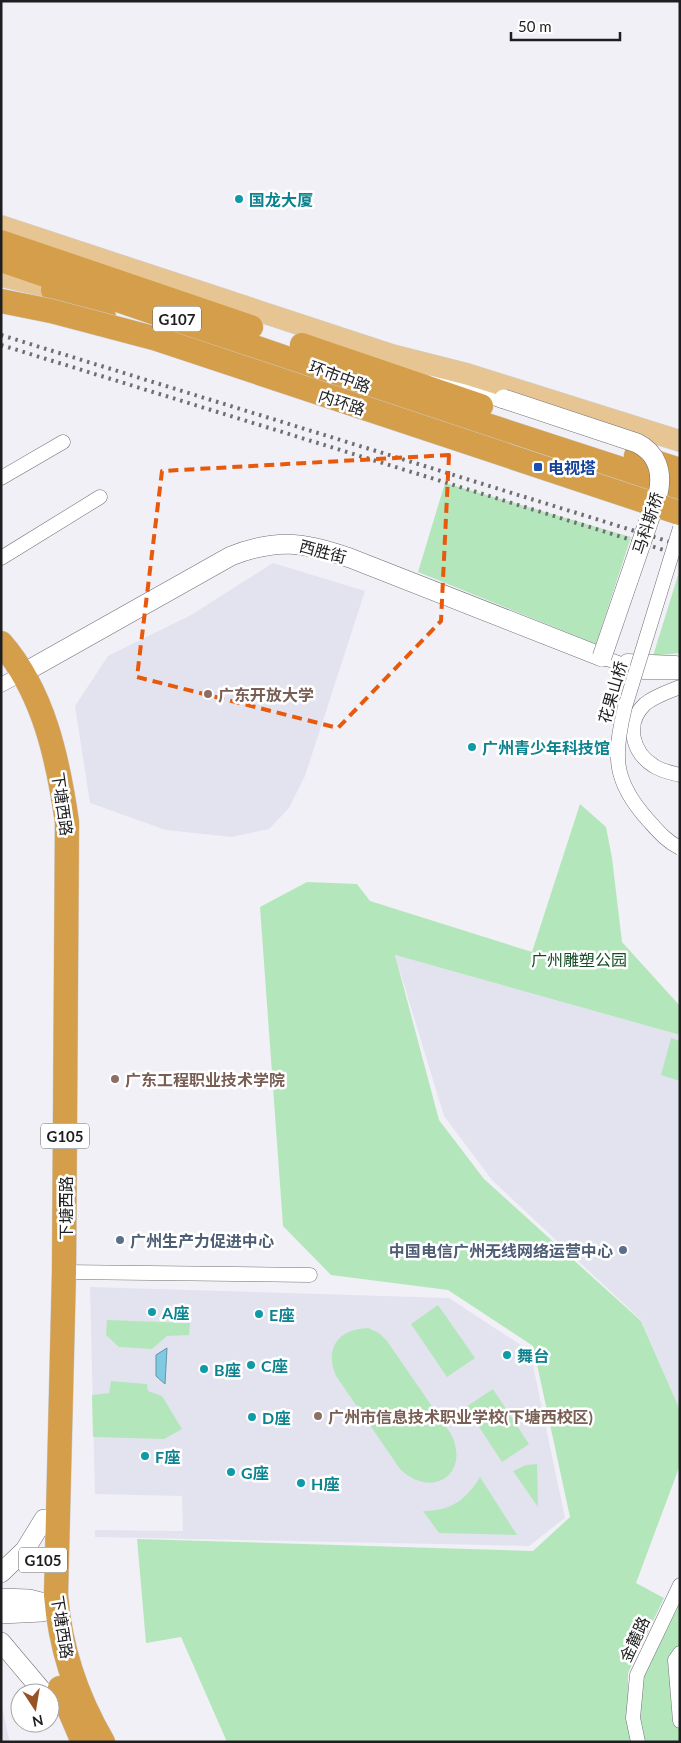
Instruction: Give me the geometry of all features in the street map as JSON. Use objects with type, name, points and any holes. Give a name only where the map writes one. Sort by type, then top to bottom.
[{"type":"highway","name":"环市中路","points":[[1,242],[408,382],[680,470]]},
{"type":"highway","name":"环市中路","points":[[1,260],[235,338],[397,396],[680,488]]},
{"type":"highway","points":[[62,262],[124,266]]},
{"type":"highway","name":"内环路","points":[[1,286],[69,300],[153,324],[680,498]]},
{"type":"highway","points":[[53,290],[80,309],[680,506]]},
{"type":"highway","name":"内环路","points":[[1,300],[51,311],[156,340],[680,514]]},
{"type":"highway","points":[[235,338],[251,364]]},
{"type":"highway","name":"G105","points":[[1,644],[9,675]]},
{"type":"highway","name":"下塘西路","points":[[9,675],[40,711],[55,754],[67,822],[64,1272],[47,1607],[61,1636],[68,1663],[82,1702],[103,1742]]},
{"type":"highway","name":"下塘西路","points":[[9,675],[39,747],[48,787],[53,830],[44,1519],[47,1607],[54,1669],[72,1720],[83,1742]]},
{"type":"main road","points":[[1,226],[392,355],[467,374],[680,441]]},
{"type":"main road","points":[[1,276],[53,290],[118,299]]},
{"type":"street","name":"马科斯桥","points":[[392,355],[504,399],[636,443],[649,450],[657,464],[660,482],[658,494],[602,657]]},
{"type":"street","points":[[1,478],[63,442]]},
{"type":"street","points":[[1,558],[100,497]]},
{"type":"street","name":"花果山桥","points":[[680,528],[625,707],[618,736],[617,751],[620,774],[632,802],[668,842],[680,848]]},
{"type":"street","name":"西胜街","points":[[9,675],[231,556],[262,545],[278,543],[309,545],[342,555],[645,672],[680,672]]},
{"type":"street","name":"西胜街","points":[[602,657],[636,663],[680,662]]},
{"type":"street","name":"花果山桥","points":[[680,687],[658,696],[645,705],[638,714],[633,728],[633,740],[641,756],[656,768],[680,775]]},
{"type":"street","points":[[64,1272],[310,1274]]},
{"type":"street","points":[[1,1572],[25,1550],[44,1519]]},
{"type":"street","name":"金麓路","points":[[638,1742],[633,1718],[637,1675],[679,1586]]},
{"type":"street","points":[[1,1598],[47,1607]]},
{"type":"street","points":[[1,1614],[47,1607]]},
{"type":"street","points":[[1,1642],[36,1683]]},
{"type":"street","points":[[680,1653],[676,1660],[680,1721]]},
{"type":"street","points":[[60,1713],[83,1742]]},
{"type":"highlighted area","points":[[449,455],[441,621],[338,728],[137,677],[162,471]]},
{"type":"shaded area","name":"广东开放大学","points":[[273,563],[365,591],[305,776],[289,808],[269,829],[232,837],[166,830],[90,803],[75,706],[108,656],[191,615]]},
{"type":"shaded area","name":"中国电信广州无线网络运营中心","points":[[395,955],[680,1035],[680,1410],[641,1320],[492,1180],[444,1116]]},
{"type":"shaded area","name":"广州市信息技术职业学校(下塘西校区)","points":[[90,1287],[449,1298],[530,1351],[565,1518],[529,1546],[95,1537],[95,1530],[183,1531],[182,1496],[95,1494]]},
{"type":"shaded area","points":[[1,1701],[8,1735],[10,1742],[1,1742]]},
{"type":"green space","points":[[445,483],[631,537],[596,644],[418,572]]},
{"type":"green space","points":[[680,569],[680,653],[653,656]]},
{"type":"green space","name":"广州雕塑公园","points":[[580,804],[606,827],[612,858],[622,942],[680,1006],[680,1035],[395,955],[439,1120],[484,1179],[641,1321],[680,1410],[680,1465],[636,1583],[664,1598],[628,1673],[628,1718],[633,1742],[227,1742],[181,1637],[146,1643],[137,1539],[533,1551],[570,1517],[533,1346],[448,1290],[331,1275],[283,1226],[260,907],[307,882],[357,884],[370,901],[532,952]]},
{"type":"green space","points":[[671,1038],[680,1041],[680,1081],[661,1075]]},
{"type":"green space","points":[[438,1305],[475,1358],[447,1377],[411,1324]]},
{"type":"green space","points":[[107,1320],[190,1323],[189,1335],[167,1336],[152,1349],[119,1347],[106,1335]]},
{"type":"green space","points":[[368,1328],[379,1333],[387,1341],[451,1434],[456,1448],[456,1461],[452,1471],[445,1478],[435,1482],[424,1482],[412,1478],[400,1469],[336,1376],[332,1357],[336,1342],[349,1332]]},
{"type":"green space","points":[[111,1381],[147,1384],[148,1391],[162,1396],[182,1429],[164,1439],[93,1437],[92,1395],[109,1393]]},
{"type":"green space","points":[[493,1389],[529,1444],[502,1462],[466,1407]]},
{"type":"green space","points":[[537,1464],[538,1507],[513,1471],[526,1465]]},
{"type":"green space","points":[[480,1477],[517,1535],[439,1533],[423,1511],[442,1509],[457,1503],[469,1492]]},
{"type":"green space","points":[[680,1593],[680,1742],[643,1742],[637,1719],[640,1675]]},
{"type":"water","points":[[167,1348],[165,1384],[156,1376],[156,1355]]},
{"type":"railway","points":[[1,335],[680,545]]},
{"type":"railway","points":[[1,345],[680,555]]},
{"type":"place","name":"国龙大厦","points":[[239,199]]},
{"type":"place","name":"电视塔","points":[[538,467]]},
{"type":"place","name":"广东开放大学","points":[[208,694]]},
{"type":"place","name":"广州青少年科技馆","points":[[472,747]]},
{"type":"place","name":"广东工程职业技术学院","points":[[115,1079]]},
{"type":"place","name":"广州生产力促进中心","points":[[120,1240]]},
{"type":"place","name":"中国电信广州无线网络运营中心","points":[[623,1250]]},
{"type":"place","name":"A座","points":[[152,1312]]},
{"type":"place","name":"E座","points":[[259,1314]]},
{"type":"place","name":"舞台","points":[[507,1355]]},
{"type":"place","name":"C座","points":[[251,1365]]},
{"type":"place","name":"B座","points":[[204,1369]]},
{"type":"place","name":"广州市信息技术职业学校(下塘西校区)","points":[[318,1416]]},
{"type":"place","name":"D座","points":[[252,1417]]},
{"type":"place","name":"F座","points":[[145,1456]]},
{"type":"place","name":"G座","points":[[231,1472]]},
{"type":"place","name":"H座","points":[[301,1483]]}]
